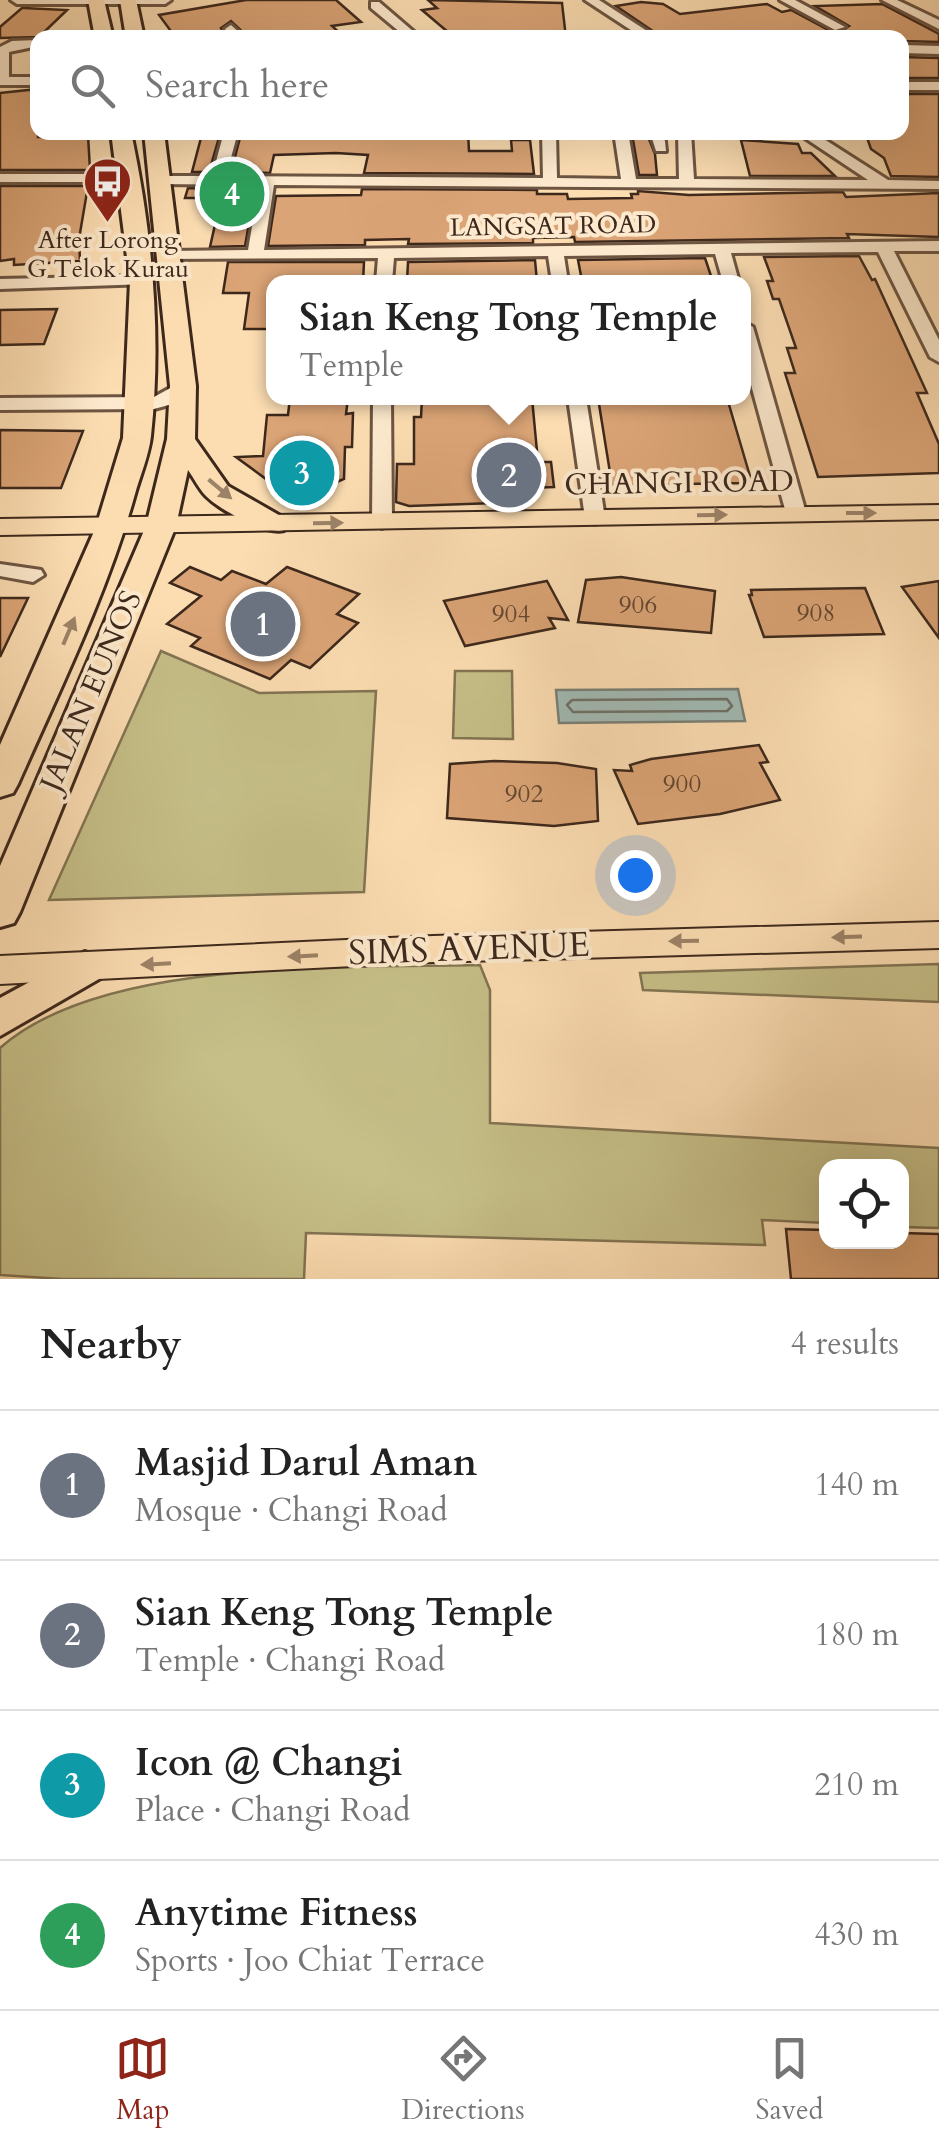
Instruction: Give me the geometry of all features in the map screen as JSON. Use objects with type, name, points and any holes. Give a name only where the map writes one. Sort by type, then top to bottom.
[{"type":"highway","points":[[96,1],[102,30]]},
{"type":"highway","points":[[128,1],[133,30]]},
{"type":"highway","name":"JALAN EUNOS","points":[[0,784],[111,527],[137,438],[142,281],[122,140]]},
{"type":"highway","name":"JALAN EUNOS","points":[[0,912],[161,526],[182,439],[182,379],[155,140]]},
{"type":"highway","points":[[140,390],[159,380],[182,379]]},
{"type":"highway","points":[[182,439],[218,492],[274,524]]},
{"type":"highway","points":[[0,1019],[85,968]]},
{"type":"main road","name":"CHANGI ROAD","points":[[0,528],[939,512]]},
{"type":"main road","name":"SIMS AVENUE","points":[[0,970],[450,948],[939,935]]},
{"type":"street","points":[[11,1],[165,0]]},
{"type":"street","points":[[590,0],[639,30]]},
{"type":"street","points":[[786,0],[839,27]]},
{"type":"street","points":[[888,0],[939,26]]},
{"type":"street","points":[[375,5],[405,30]]},
{"type":"street","points":[[0,37],[30,38]]},
{"type":"street","points":[[30,45],[12,45],[3,50],[1,81],[30,81]]},
{"type":"street","points":[[909,50],[939,50]]},
{"type":"street","points":[[909,86],[939,86]]},
{"type":"street","points":[[218,180],[230,140]]},
{"type":"street","points":[[550,140],[558,183]]},
{"type":"street","points":[[623,140],[629,183]]},
{"type":"street","points":[[685,140],[687,184]]},
{"type":"street","points":[[816,140],[886,185]]},
{"type":"street","points":[[0,178],[130,178]]},
{"type":"street","points":[[159,180],[939,185]]},
{"type":"street","points":[[255,254],[267,180]]},
{"type":"street","points":[[882,246],[939,357]]},
{"type":"street","name":"LANGSAT ROAD","points":[[168,256],[939,246]]},
{"type":"street","points":[[721,248],[729,275]]},
{"type":"street","points":[[555,251],[559,275]]},
{"type":"street","points":[[384,275],[386,252]]},
{"type":"street","points":[[0,284],[142,281]]},
{"type":"street","points":[[751,352],[796,513]]},
{"type":"street","points":[[0,404],[140,390]]},
{"type":"street","points":[[382,405],[382,522]]},
{"type":"street","points":[[577,405],[595,518]]},
{"type":"street","points":[[0,570],[33,575]]},
{"type":"shaded area","points":[[161,651],[259,693],[376,691],[364,892],[49,900]]},
{"type":"shaded area","points":[[455,671],[512,671],[513,739],[453,738]]},
{"type":"shaded area","points":[[939,964],[939,1002],[643,990],[640,973]]},
{"type":"shaded area","points":[[480,965],[490,990],[490,1123],[939,1148],[939,1228],[909,1227],[909,1159],[819,1159],[819,1223],[762,1220],[765,1245],[306,1233],[304,1279],[62,1279],[0,1275],[0,1048],[44,1018],[99,997],[229,974],[364,966]]},
{"type":"water","points":[[738,689],[745,721],[559,723],[556,690]]},
{"type":"building","points":[[246,0],[336,0],[361,22],[332,26],[336,30],[241,30],[231,21],[222,30],[170,30],[159,15]]},
{"type":"building","points":[[428,0],[562,3],[565,30],[446,30],[422,10],[437,8]]},
{"type":"building","points":[[663,4],[680,14],[767,4],[782,12],[791,10],[828,30],[651,30],[616,6]]},
{"type":"building","points":[[882,4],[939,34],[939,42],[909,41],[909,30],[842,30],[849,26],[815,6]]},
{"type":"building","points":[[22,8],[67,10],[46,30],[30,30],[30,37],[0,38],[0,27]]},
{"type":"building","points":[[909,57],[939,58],[939,78],[909,78]]},
{"type":"building","points":[[30,90],[30,140],[88,140],[90,170],[0,170],[0,93]]},
{"type":"building","points":[[909,94],[939,94],[939,177],[891,176],[884,158],[871,149],[868,140],[909,140]]},
{"type":"building","points":[[200,140],[218,140],[209,172],[192,172]]},
{"type":"building","points":[[239,140],[468,140],[469,151],[512,151],[511,140],[530,140],[534,174],[364,173],[368,155],[336,153],[274,155],[270,173],[231,172]]},
{"type":"building","points":[[633,140],[649,140],[657,175],[639,175]]},
{"type":"building","points":[[741,140],[798,144],[802,153],[811,153],[835,176],[750,176]]},
{"type":"building","points":[[0,186],[88,186],[79,239],[80,261],[14,265],[14,259],[0,261]]},
{"type":"building","points":[[188,188],[255,189],[245,246],[210,247],[221,198],[185,198]]},
{"type":"building","points":[[362,189],[537,190],[537,194],[567,194],[568,199],[632,198],[631,194],[638,191],[689,195],[843,192],[846,197],[939,193],[939,237],[847,234],[849,238],[575,242],[574,237],[533,238],[533,243],[408,244],[409,239],[365,240],[365,245],[268,246],[276,196],[361,195]]},
{"type":"building","points":[[859,256],[872,280],[875,279],[927,393],[917,393],[939,444],[939,473],[818,477],[785,373],[795,373],[787,348],[796,348],[779,299],[773,299],[767,281],[773,281],[764,257]]},
{"type":"building","points":[[705,258],[711,275],[581,275],[578,260]]},
{"type":"building","points":[[535,260],[536,275],[407,275],[408,262]]},
{"type":"building","points":[[228,262],[364,262],[363,275],[266,275],[266,329],[244,329],[249,293],[223,293]]},
{"type":"building","points":[[57,309],[44,344],[0,345],[0,310]]},
{"type":"building","points":[[289,405],[347,405],[346,414],[353,413],[352,447],[345,447],[344,479],[330,485],[287,485],[266,479],[236,457],[263,456],[267,415],[288,415]]},
{"type":"building","points":[[422,405],[533,405],[538,462],[551,462],[554,487],[523,488],[525,502],[409,506],[396,502],[397,464],[414,464],[414,417],[421,417]]},
{"type":"building","points":[[599,405],[729,405],[752,483],[612,485]]},
{"type":"building","points":[[0,430],[83,431],[61,488],[0,488]]},
{"type":"building","points":[[190,567],[221,580],[232,571],[266,584],[287,567],[359,594],[337,614],[358,623],[310,668],[291,660],[270,679],[191,646],[200,638],[167,624],[201,596],[170,583]]},
{"type":"building","points":[[621,577],[715,591],[711,633],[578,622],[586,580]]},
{"type":"building","points":[[547,581],[568,620],[549,618],[555,628],[465,646],[444,601]]},
{"type":"building","points":[[939,581],[939,638],[902,587]]},
{"type":"building","points":[[865,588],[884,634],[764,637],[749,595],[751,590]]},
{"type":"building","points":[[0,598],[28,598],[0,657]]},
{"type":"building","points":[[759,745],[768,762],[760,763],[780,800],[720,814],[638,824],[614,770],[632,771],[630,765],[651,759]]},
{"type":"building","points":[[494,761],[596,769],[598,821],[554,826],[447,818],[450,764]]},
{"type":"building","points":[[786,1229],[819,1230],[819,1249],[909,1249],[909,1233],[939,1234],[939,1279],[791,1279]]},
{"type":"place","name":"Anytime Fitness","points":[[232,194]]},
{"type":"place","name":"After Lorong G Telok Kurau","points":[[108,224]]},
{"type":"place","name":"Icon @ Changi","points":[[302,473]]},
{"type":"place","name":"Sian Keng Tong Temple","points":[[509,475]]},
{"type":"place","name":"Masjid Darul Aman","points":[[263,624]]}]
